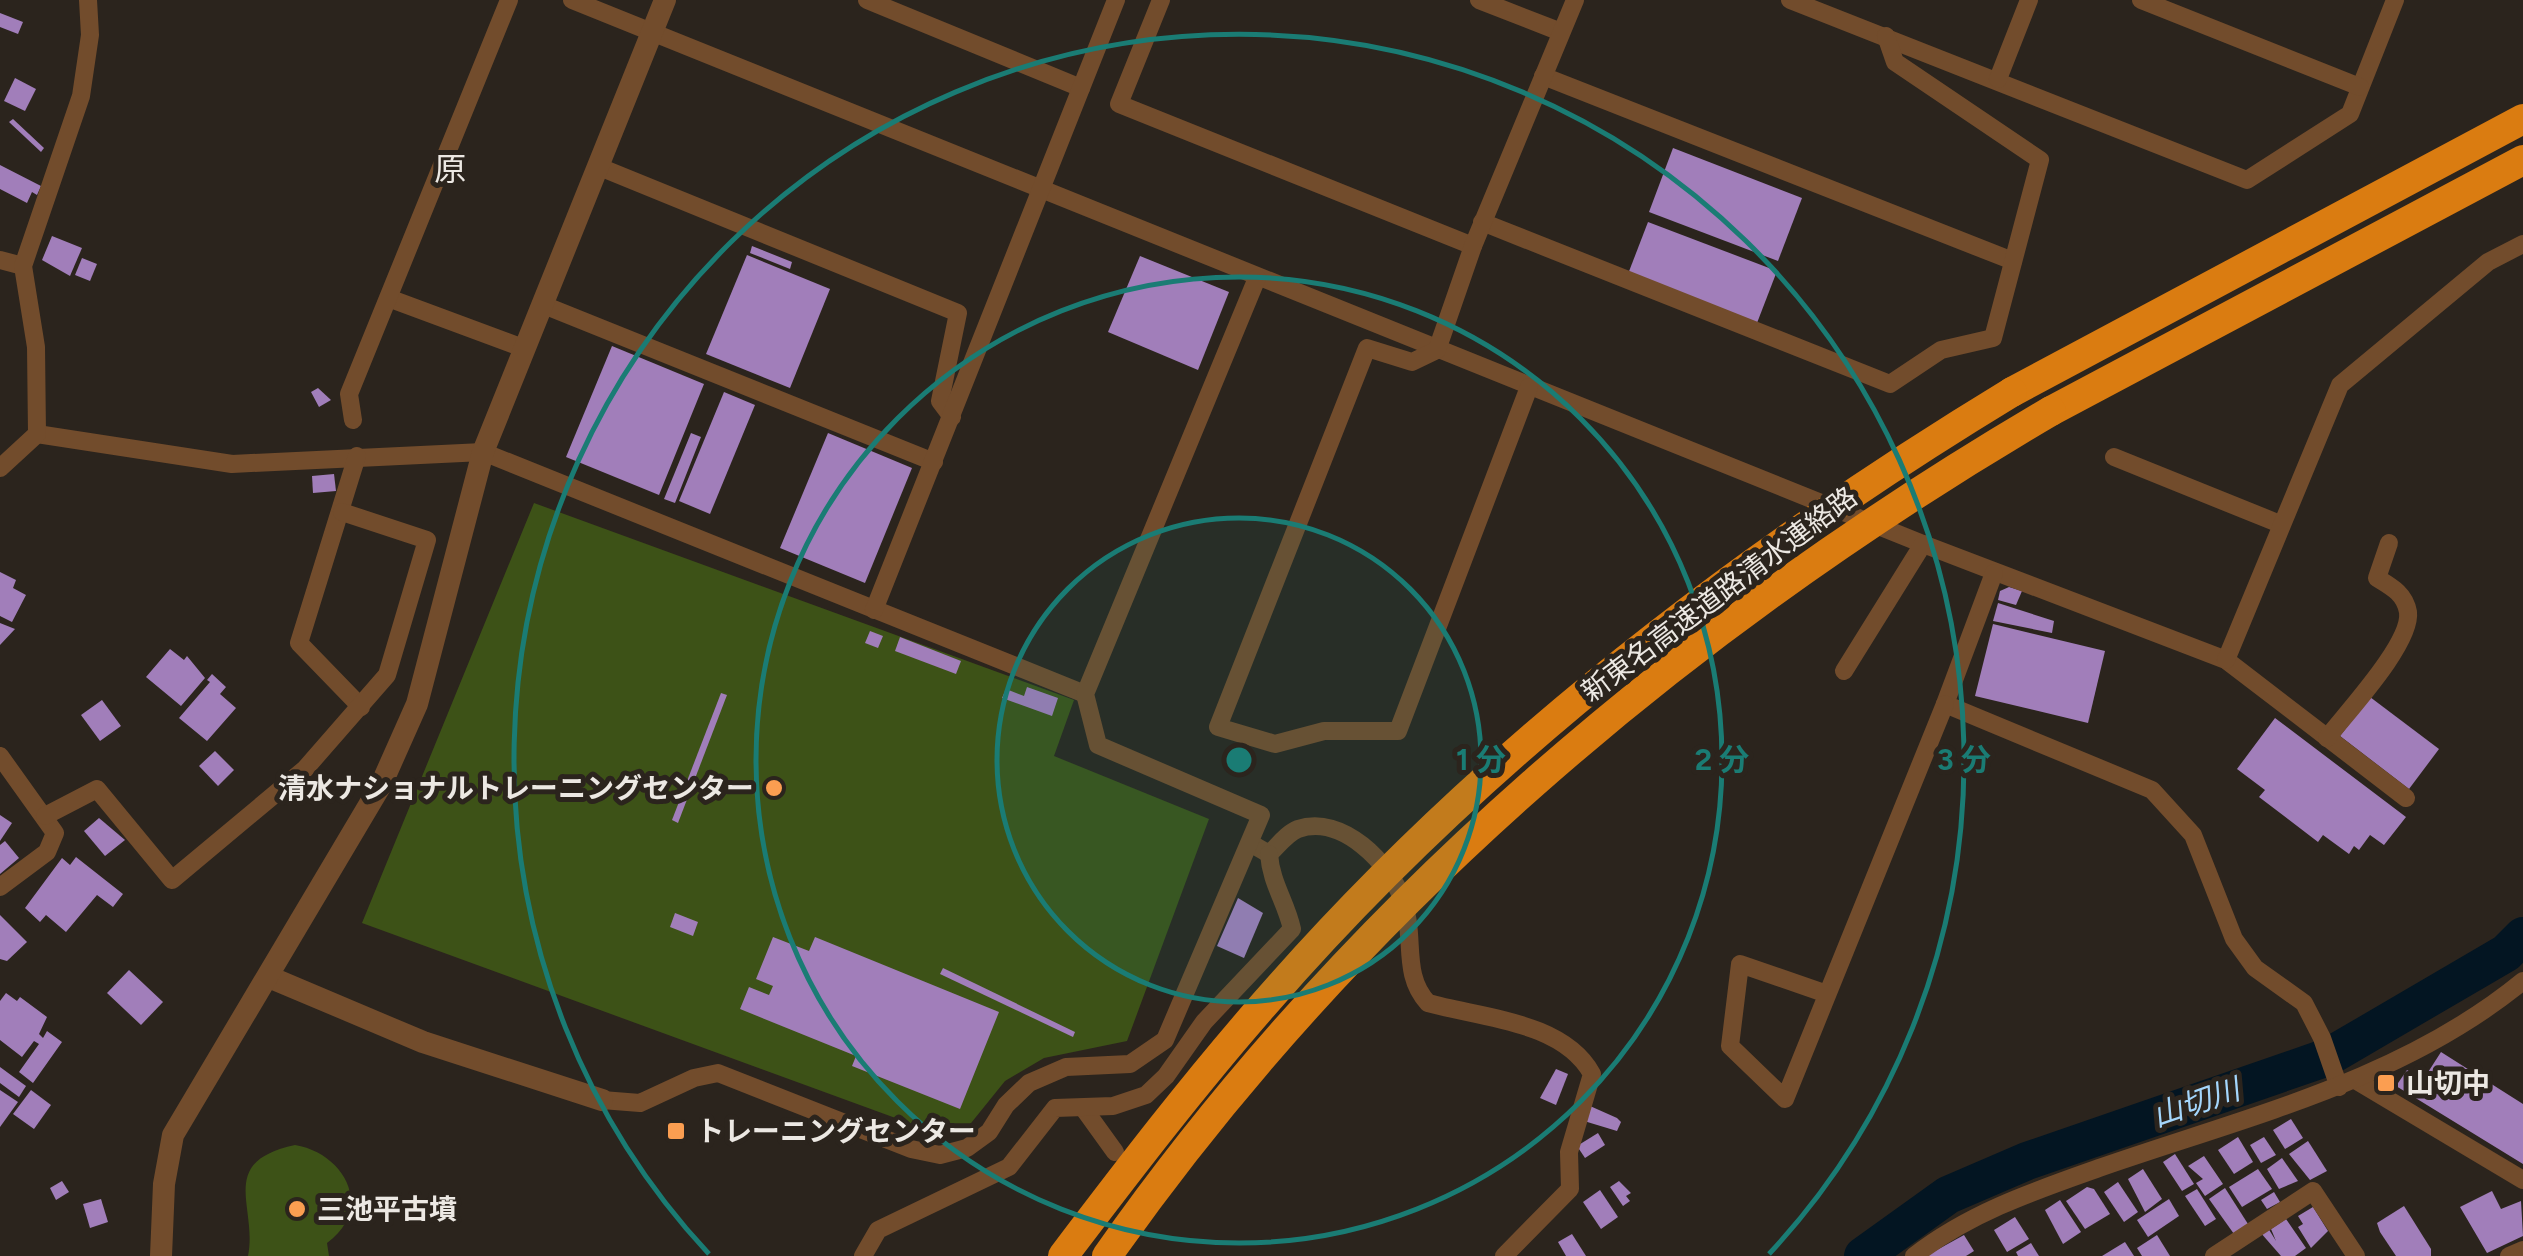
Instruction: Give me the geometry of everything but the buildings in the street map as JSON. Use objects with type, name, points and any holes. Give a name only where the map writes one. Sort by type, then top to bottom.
[{"type":"highway","name":"新東名高速道路清水連絡路","points":[[1064,1256],[1162,1126],[1268,999],[1399,862],[1532,738],[1735,575],[1878,475],[2012,392],[2523,119]]},
{"type":"highway","name":"新東名高速道路清水連絡路","points":[[1106,1256],[1292,1023],[1423,885],[1554,764],[1756,602],[1962,464],[2051,411],[2523,160]]},
{"type":"street","points":[[0,468],[37,434],[36,348],[23,266],[80,96],[90,34],[88,0]]},
{"type":"street","points":[[354,420],[349,394],[510,0]]},
{"type":"street","points":[[572,0],[1994,573],[2226,660],[2406,798]]},
{"type":"street","points":[[161,1256],[164,1184],[174,1135],[382,785],[417,704],[483,452],[665,0]]},
{"type":"street","points":[[868,0],[1080,88]]},
{"type":"street","points":[[874,610],[1116,0]]},
{"type":"street","points":[[1161,0],[1119,104],[1473,246]]},
{"type":"street","points":[[1479,0],[1561,32]]},
{"type":"street","points":[[1529,387],[1398,730],[1324,731],[1275,744],[1218,727],[1368,348],[1412,362],[1436,350],[1482,222],[1575,0]]},
{"type":"street","points":[[1790,0],[2247,180],[2350,114],[2395,0]]},
{"type":"street","points":[[1998,79],[2029,0]]},
{"type":"street","points":[[2141,0],[2360,87]]},
{"type":"street","points":[[1482,222],[1890,384],[1942,350],[1992,338],[2040,160],[1895,62],[1886,36]]},
{"type":"street","points":[[1543,76],[2013,261]]},
{"type":"street","points":[[597,166],[958,312],[940,402],[952,416]]},
{"type":"street","points":[[2226,660],[2340,385],[2488,262],[2523,244]]},
{"type":"street","points":[[0,260],[23,266]]},
{"type":"street","points":[[269,976],[423,1042],[602,1100],[640,1103],[694,1078],[718,1073],[910,1149],[940,1155],[967,1148],[989,1132],[1006,1105],[1029,1083],[1066,1067],[1130,1064],[1165,1040],[1261,815],[1098,745],[1085,694],[1257,278]]},
{"type":"street","points":[[391,299],[522,348]]},
{"type":"street","points":[[541,304],[934,462]]},
{"type":"street","points":[[37,434],[232,464],[483,452],[1085,694]]},
{"type":"street","points":[[357,456],[300,643],[360,707]]},
{"type":"street","points":[[2114,457],[2280,524]]},
{"type":"street","points":[[45,816],[97,789],[172,880],[305,769],[387,675],[427,540],[342,512]]},
{"type":"street","points":[[1844,671],[1922,544]]},
{"type":"street","points":[[2328,738],[2402,640],[2408,614],[2404,602],[2399,592],[2377,578],[2389,544]]},
{"type":"street","points":[[1827,994],[1740,964],[1730,1046],[1785,1099],[1945,704],[1994,573]]},
{"type":"street","points":[[1945,704],[2152,790],[2193,836],[2234,939],[2255,968],[2304,1004],[2322,1038],[2336,1079]]},
{"type":"street","points":[[0,756],[55,833],[48,852],[0,886]]},
{"type":"street","points":[[1268,854],[1295,830],[1321,826],[1344,833],[1370,852],[1402,897],[1412,934],[1410,974],[1428,1003],[1485,1020],[1524,1024],[1552,1035],[1586,1063],[1592,1074],[1569,1152],[1570,1189],[1504,1256]]},
{"type":"street","points":[[1250,844],[1268,854]]},
{"type":"street","points":[[863,1256],[878,1230],[1009,1167],[1055,1108],[1114,1106],[1146,1095],[1166,1076],[1204,1022],[1292,930],[1288,910],[1271,882],[1268,854]]},
{"type":"street","points":[[2357,1081],[2450,1031],[2523,981]]},
{"type":"street","points":[[1914,1256],[1968,1220],[2030,1193],[2336,1079],[2357,1081],[2523,1180]]},
{"type":"street","points":[[1084,1109],[1115,1152]]},
{"type":"street","points":[[2214,1256],[2313,1190],[2356,1256]]},
{"type":"street","points":[[2509,1256],[2523,1250]]},
{"type":"green space","name":"清水ナショナルトレーニングセンター","points":[[534,503],[1074,700],[1054,756],[1209,819],[1127,1041],[1044,1058],[1005,1081],[963,1133],[942,1135],[362,923]]},
{"type":"green space","points":[[295,1145],[312,1150],[339,1170],[351,1199],[349,1214],[327,1243],[329,1256],[248,1256],[248,1175],[256,1163],[271,1153]]},
{"type":"waterway","name":"山切川","points":[[1863,1256],[1948,1195],[2027,1161],[2328,1057],[2506,953],[2523,936]]},
{"type":"place","name":"清水ナショナルトレーニングセンター","points":[[774,788]]},
{"type":"place","name":"山切中","points":[[2386,1083]]},
{"type":"place","name":"トレーニングセンター","points":[[676,1131]]},
{"type":"place","name":"三池平古墳","points":[[297,1209]]},
{"type":"district","name":"原","points":[[450,169]]}]
